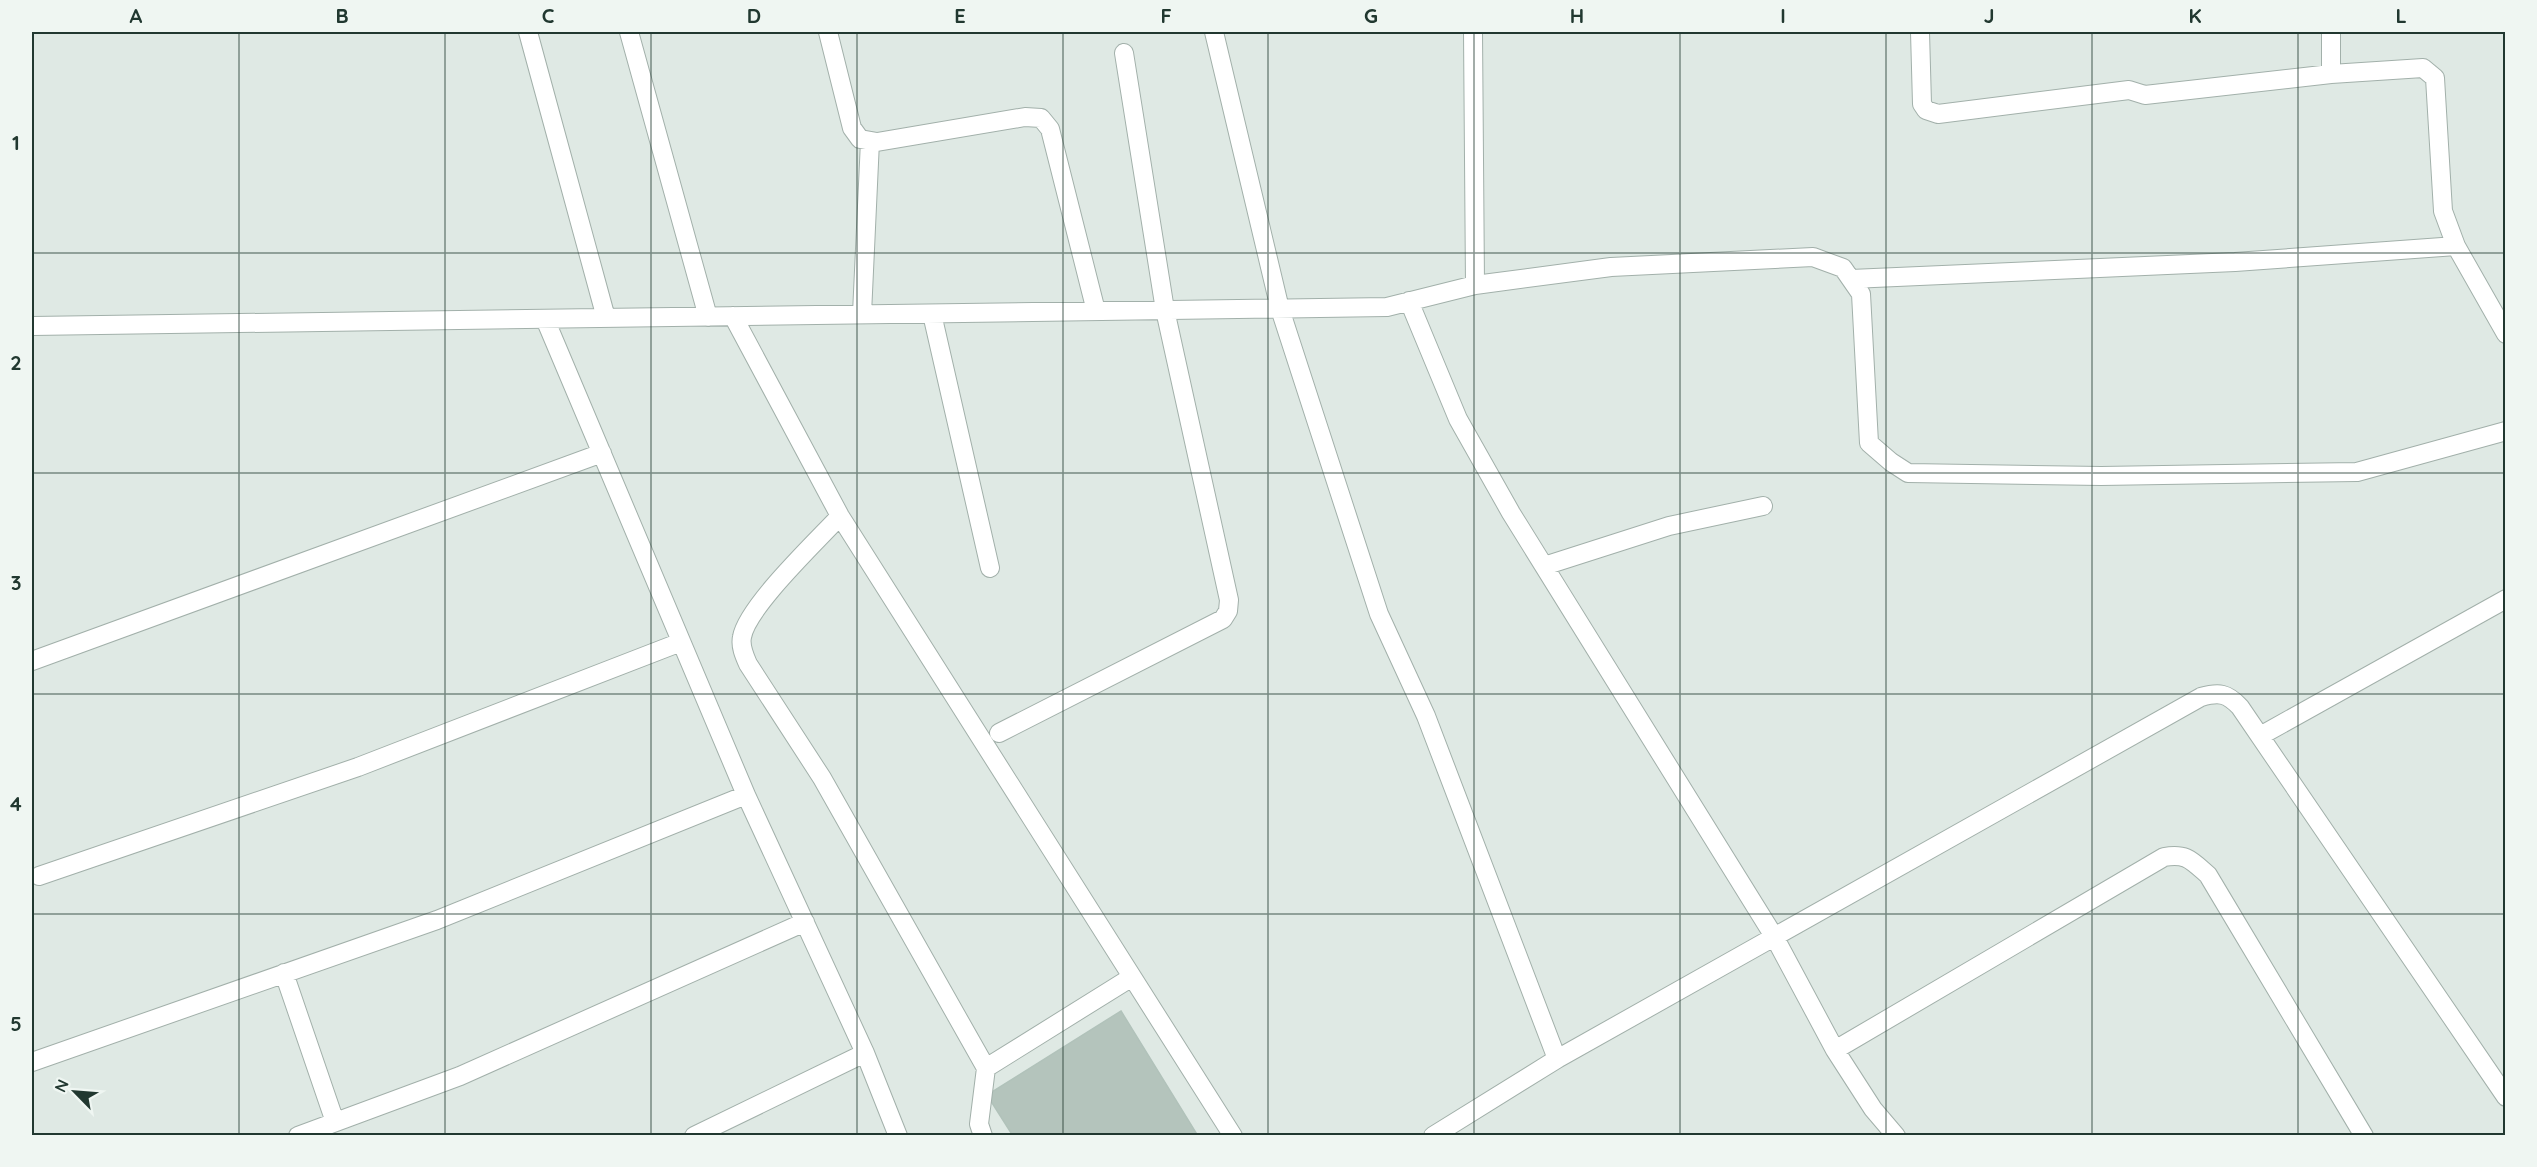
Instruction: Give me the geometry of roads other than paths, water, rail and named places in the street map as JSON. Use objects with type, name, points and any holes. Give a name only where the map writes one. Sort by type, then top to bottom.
[{"type":"street","points":[[528,32],[606,318]]},
{"type":"street","points":[[629,32],[708,317]]},
{"type":"street","points":[[828,32],[852,128],[860,139],[870,141],[1025,117],[1041,118],[1050,129],[1096,311]]},
{"type":"street","points":[[1214,32],[1280,309],[1379,614],[1426,716],[1557,1059]]},
{"type":"street","points":[[1473,32],[1475,285]]},
{"type":"street","points":[[1920,32],[1922,104],[1926,110],[1938,114],[2128,90],[2145,95],[2331,74],[2423,68],[2435,78],[2443,211],[2456,246],[2505,334]]},
{"type":"street","points":[[2331,32],[2331,74]]},
{"type":"street","points":[[999,733],[1223,619],[1228,611],[1229,600],[1165,310],[1124,52]]},
{"type":"street","points":[[862,314],[870,141]]},
{"type":"street","points":[[1851,279],[2235,261],[2456,246]]},
{"type":"street","points":[[32,326],[1387,307],[1475,285],[1611,267],[1813,257],[1843,268],[1861,294],[1869,442],[1890,462],[1908,473],[2101,476],[2357,472],[2505,431]]},
{"type":"street","points":[[1409,301],[1458,419],[1544,566],[1775,938],[1835,1050],[1873,1109],[1896,1136]]},
{"type":"street","points":[[932,314],[990,568]]},
{"type":"street","points":[[733,316],[840,516],[1233,1136]]},
{"type":"street","points":[[545,319],[746,795],[866,1053],[898,1136]]},
{"type":"street","points":[[32,661],[602,453]]},
{"type":"street","points":[[1544,566],[1669,526],[1763,506]]},
{"type":"street","points":[[840,516],[753,615],[742,639],[743,652],[748,664],[822,778],[986,1068],[979,1124],[983,1136]]},
{"type":"street","points":[[2259,736],[2505,599]]},
{"type":"street","points":[[39,876],[358,767],[681,642]]},
{"type":"street","points":[[1433,1136],[1557,1059],[2201,697],[2218,692],[2231,698],[2259,736],[2505,1096]]},
{"type":"street","points":[[32,1062],[437,920],[746,795]]},
{"type":"street","points":[[1835,1050],[2163,857],[2179,855],[2190,859],[2208,875],[2364,1136]]},
{"type":"street","points":[[298,1136],[460,1076],[805,922]]},
{"type":"street","points":[[284,973],[335,1122]]},
{"type":"street","points":[[986,1068],[1132,977]]},
{"type":"street","points":[[694,1136],[866,1053]]},
{"type":"street","points":[[1873,1109],[1878,1136]]}]
